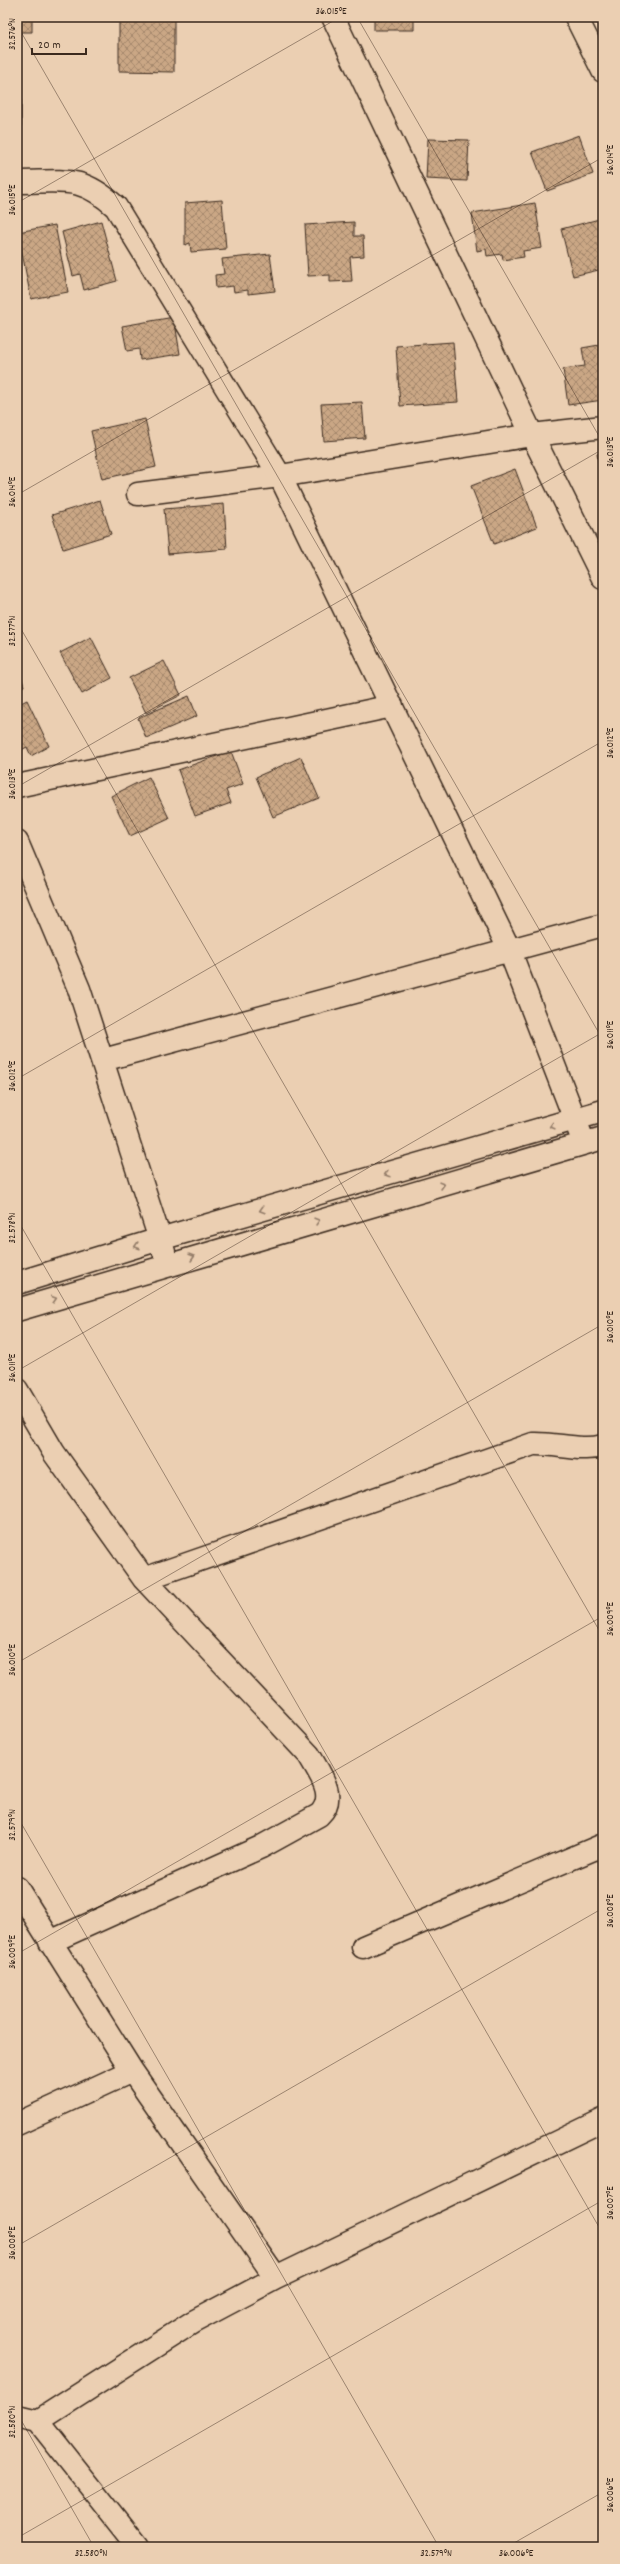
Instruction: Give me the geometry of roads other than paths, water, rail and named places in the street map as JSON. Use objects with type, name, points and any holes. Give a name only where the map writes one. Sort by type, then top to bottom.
[{"type":"street","points":[[334,17],[532,435],[603,578]]},
{"type":"street","points":[[576,17],[603,71]]},
{"type":"street","points":[[17,182],[78,182],[99,191],[116,207],[280,476],[509,949],[574,1120],[594,1140],[168,1264],[17,1310]]},
{"type":"street","points":[[138,494],[280,476],[532,435],[603,427]]},
{"type":"street","points":[[17,786],[392,706]]},
{"type":"street","points":[[17,842],[79,989],[168,1264]]},
{"type":"street","points":[[103,1060],[509,949],[603,925]]},
{"type":"street","points":[[17,1283],[160,1239],[603,1111]]},
{"type":"street","points":[[17,1390],[54,1453],[144,1579],[309,1755],[324,1780],[328,1798],[326,1809],[302,1826],[261,1847],[50,1942]]},
{"type":"street","points":[[144,1579],[533,1444],[550,1444],[592,1449],[603,1446]]},
{"type":"street","points":[[363,1947],[603,1846]]},
{"type":"street","points":[[17,1888],[132,2071],[276,2278]]},
{"type":"street","points":[[17,2124],[132,2071]]},
{"type":"street","points":[[38,2421],[193,2322],[276,2278],[603,2120]]},
{"type":"street","points":[[17,2416],[38,2421],[138,2547]]}]
